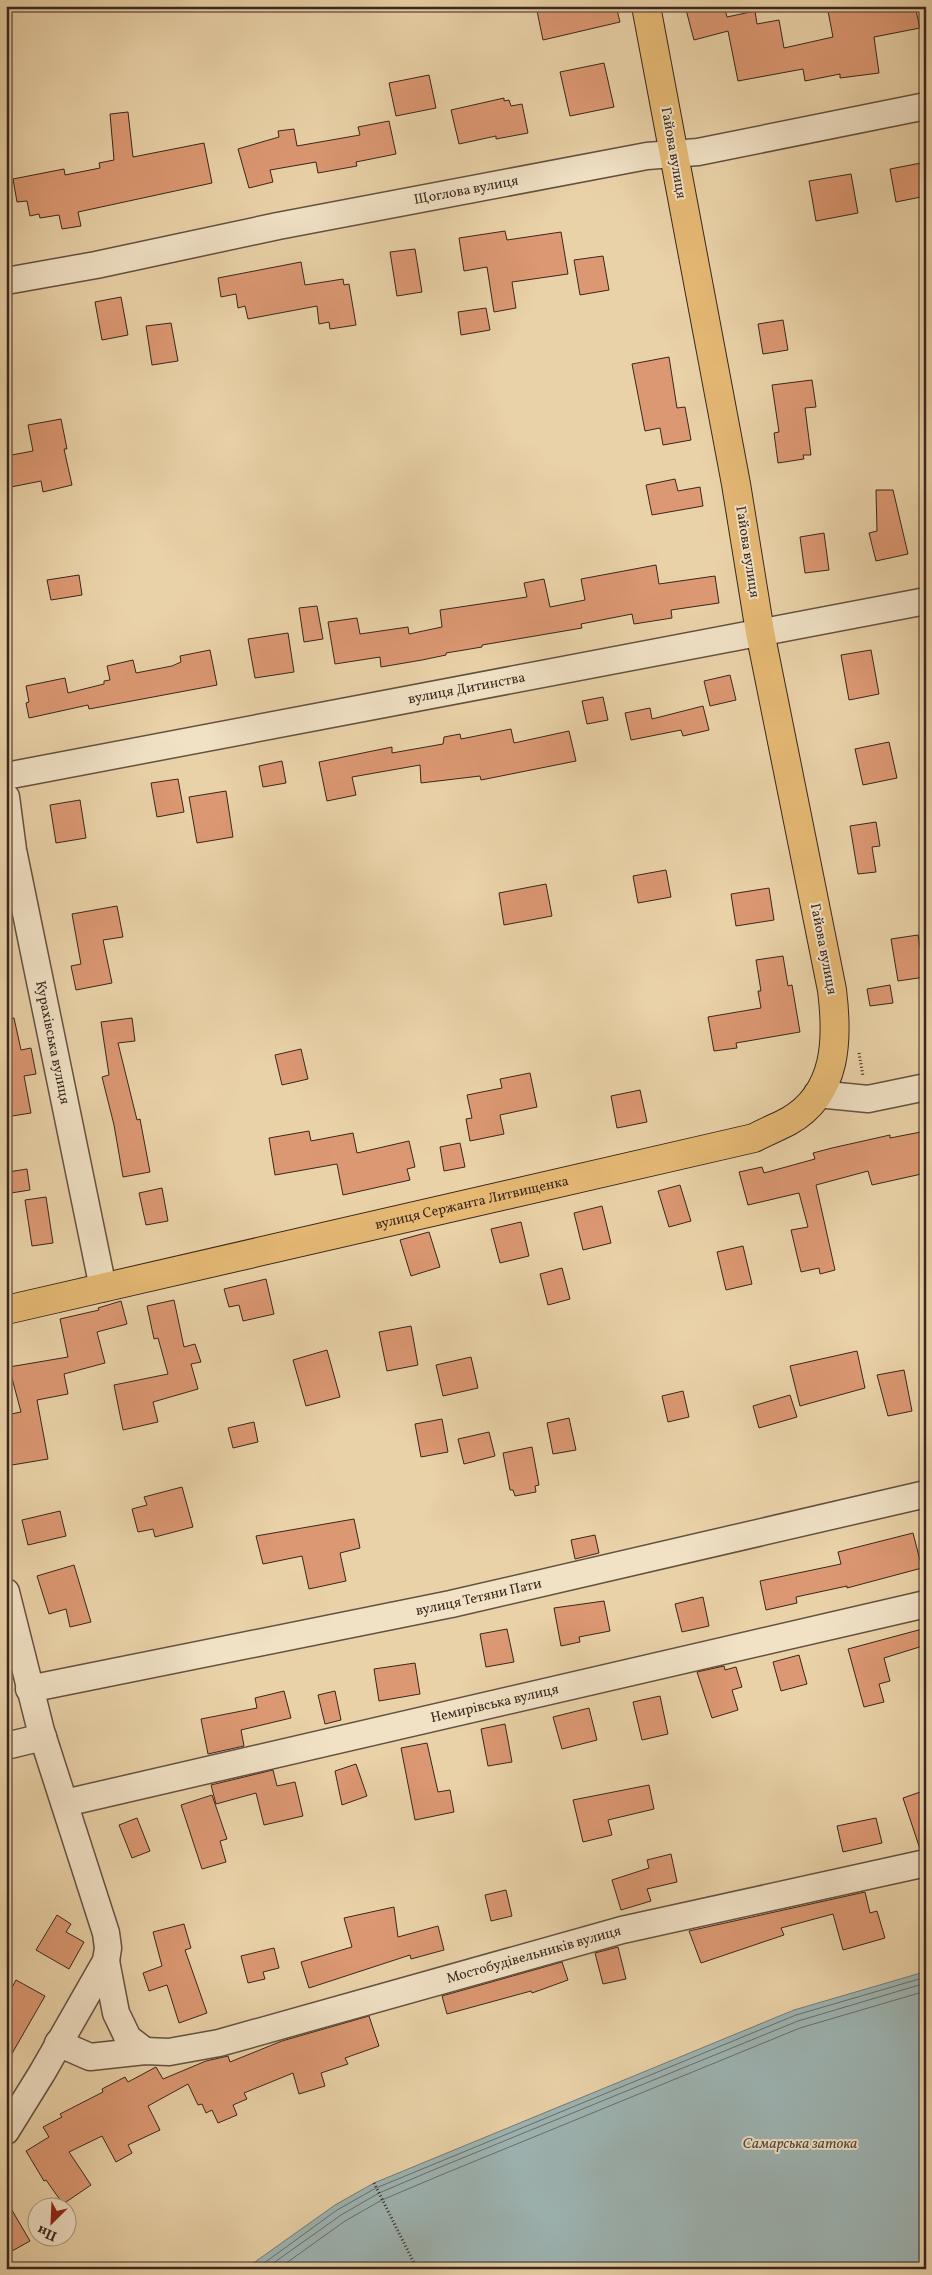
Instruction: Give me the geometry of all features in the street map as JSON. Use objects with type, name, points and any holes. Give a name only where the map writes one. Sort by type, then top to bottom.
[{"type":"main road","name":"Гайова вулиця","points":[[646,6],[736,484],[760,632],[832,990],[836,1021],[833,1058],[829,1074],[817,1094]]},
{"type":"main road","name":"вулиця Сержанта Литвищенка","points":[[6,1310],[754,1138],[790,1120],[805,1109],[817,1094]]},
{"type":"street","name":"Щоглова вулиця","points":[[6,281],[96,265],[278,226],[637,158],[698,152],[926,106]]},
{"type":"street","name":"вулиця Дитинства","points":[[6,776],[926,601]]},
{"type":"street","name":"Курахівська вулиця","points":[[6,797],[14,850],[103,1288]]},
{"type":"street","points":[[817,1094],[868,1099],[926,1087]]},
{"type":"street","name":"вулиця Тетяни Пати","points":[[29,1689],[451,1604],[926,1494]]},
{"type":"street","points":[[6,1592],[29,1689],[43,1737],[106,1932],[108,1948],[106,1961],[116,2013],[128,2038],[145,2051]]},
{"type":"street","name":"Немирівська вулиця","points":[[65,1803],[926,1604]]},
{"type":"street","points":[[6,1746],[43,1737]]},
{"type":"street","name":"Мостобудівельників вулиця","points":[[58,2043],[90,2057],[145,2051],[169,2052],[219,2043],[622,1930],[926,1863]]},
{"type":"street","points":[[6,2131],[106,1961]]},
{"type":"path","points":[[374,2183],[417,2269]]},
{"type":"water","name":"Самарська затока","points":[[926,1972],[926,2269],[251,2269],[252,2264],[335,2205],[374,2183],[794,2010]]},
{"type":"building","points":[[536,6],[616,6],[620,22],[543,40]]},
{"type":"building","points":[[685,6],[724,6],[727,17],[755,11],[757,24],[779,20],[784,48],[833,37],[827,6],[915,6],[920,28],[874,37],[879,73],[840,78],[840,74],[805,81],[803,69],[738,81],[728,31],[694,40]]},
{"type":"building","points":[[604,63],[614,107],[570,116],[560,72]]},
{"type":"building","points":[[429,75],[436,108],[396,116],[389,83]]},
{"type":"building","points":[[504,98],[504,101],[509,100],[511,106],[522,104],[528,133],[496,139],[496,136],[459,144],[451,110]]},
{"type":"building","points":[[128,112],[133,157],[204,143],[212,183],[78,212],[81,226],[62,229],[59,215],[40,218],[39,214],[30,216],[27,201],[17,202],[13,179],[64,169],[65,175],[100,168],[99,163],[114,160],[110,114]]},
{"type":"building","points":[[389,121],[396,154],[356,162],[357,166],[318,173],[316,162],[270,170],[273,182],[249,188],[238,149],[279,137],[278,131],[294,129],[297,146],[360,135],[358,127]]},
{"type":"building","points":[[926,162],[926,196],[896,202],[890,169]]},
{"type":"building","points":[[851,174],[858,213],[816,221],[809,181]]},
{"type":"building","points":[[505,231],[507,240],[561,232],[568,274],[512,282],[516,308],[494,312],[487,267],[464,271],[459,238]]},
{"type":"building","points":[[415,249],[422,292],[397,296],[390,252]]},
{"type":"building","points":[[603,256],[609,290],[580,295],[574,260]]},
{"type":"building","points":[[301,262],[305,285],[343,279],[344,285],[349,284],[356,325],[330,329],[329,322],[319,324],[317,306],[248,319],[245,306],[238,308],[236,294],[221,297],[218,278]]},
{"type":"building","points":[[121,297],[128,335],[102,340],[95,302]]},
{"type":"building","points":[[486,308],[490,330],[461,335],[458,312]]},
{"type":"building","points":[[783,320],[788,350],[763,354],[758,324]]},
{"type":"building","points":[[171,323],[178,361],[152,365],[146,326]]},
{"type":"building","points":[[669,357],[677,408],[685,407],[691,440],[663,445],[660,428],[645,431],[632,364]]},
{"type":"building","points":[[812,380],[816,407],[805,408],[811,455],[803,455],[804,459],[778,463],[774,433],[779,432],[772,385]]},
{"type":"building","points":[[61,419],[67,449],[64,449],[72,485],[43,492],[41,481],[6,488],[6,456],[33,451],[28,425]]},
{"type":"building","points":[[675,479],[678,491],[700,487],[703,506],[652,515],[646,485]]},
{"type":"building","points":[[876,490],[893,490],[908,554],[876,561],[869,533],[877,531]]},
{"type":"building","points":[[824,533],[829,570],[805,573],[800,537]]},
{"type":"building","points":[[656,565],[659,584],[715,576],[719,603],[671,610],[672,618],[634,624],[632,614],[581,624],[582,628],[482,645],[482,647],[446,653],[446,655],[381,667],[380,657],[335,664],[328,622],[357,618],[360,634],[408,627],[409,634],[442,627],[440,610],[527,597],[524,583],[544,579],[550,607],[585,600],[581,579]]},
{"type":"building","points":[[79,575],[82,595],[51,600],[47,580]]},
{"type":"building","points":[[317,606],[323,639],[304,642],[299,608]]},
{"type":"building","points":[[288,633],[294,672],[255,678],[248,639]]},
{"type":"building","points":[[210,650],[217,685],[89,709],[88,705],[29,718],[26,703],[29,702],[26,686],[65,678],[68,693],[104,684],[104,681],[110,680],[107,666],[133,660],[136,673],[172,666],[181,662],[180,656]]},
{"type":"building","points":[[871,650],[879,694],[849,700],[841,655]]},
{"type":"building","points":[[730,675],[736,700],[710,706],[704,681]]},
{"type":"building","points":[[603,697],[608,720],[587,724],[582,701]]},
{"type":"building","points":[[703,706],[709,730],[683,736],[681,730],[631,740],[625,713],[650,708],[652,719]]},
{"type":"building","points":[[511,729],[514,743],[569,731],[576,761],[481,780],[480,776],[421,783],[420,765],[352,777],[356,795],[327,801],[319,762],[392,747],[392,753],[443,744],[444,737],[460,734],[461,739]]},
{"type":"building","points":[[889,742],[897,778],[863,785],[855,749]]},
{"type":"building","points":[[282,761],[286,783],[263,787],[259,766]]},
{"type":"building","points":[[178,779],[184,812],[157,817],[151,783]]},
{"type":"building","points":[[226,791],[233,837],[197,843],[189,797]]},
{"type":"building","points":[[80,800],[86,838],[56,843],[50,805]]},
{"type":"building","points":[[876,822],[880,846],[872,847],[876,872],[858,874],[850,826]]},
{"type":"building","points":[[666,870],[671,897],[638,903],[633,876]]},
{"type":"building","points":[[546,884],[552,916],[504,925],[499,893]]},
{"type":"building","points":[[769,888],[774,920],[736,926],[731,894]]},
{"type":"building","points":[[117,906],[123,937],[103,940],[112,983],[76,990],[71,966],[81,964],[72,914]]},
{"type":"building","points":[[918,935],[925,977],[898,981],[891,939]]},
{"type":"building","points":[[783,956],[788,986],[792,985],[800,1032],[736,1043],[737,1048],[714,1051],[708,1017],[761,1008],[758,991],[761,991],[756,960]]},
{"type":"building","points":[[890,985],[893,1003],[870,1006],[867,989]]},
{"type":"building","points":[[14,1018],[21,1050],[31,1048],[36,1074],[24,1076],[31,1113],[6,1117],[6,1092],[9,1092],[6,1076],[6,1019]]},
{"type":"building","points":[[132,1018],[135,1041],[118,1043],[137,1120],[140,1119],[150,1172],[123,1177],[114,1125],[102,1077],[109,1075],[101,1022]]},
{"type":"building","points":[[301,1049],[308,1079],[282,1085],[275,1055]]},
{"type":"building","points":[[530,1073],[537,1107],[500,1115],[504,1134],[470,1141],[466,1119],[472,1118],[467,1095],[502,1088],[500,1079]]},
{"type":"building","points":[[640,1090],[647,1122],[617,1128],[611,1096]]},
{"type":"building","points":[[309,1131],[311,1141],[353,1133],[357,1153],[409,1141],[415,1167],[407,1169],[410,1180],[343,1195],[337,1164],[275,1175],[269,1138]]},
{"type":"building","points":[[926,1131],[926,1173],[872,1185],[868,1171],[816,1185],[835,1270],[820,1274],[819,1268],[801,1272],[791,1230],[808,1227],[799,1193],[748,1205],[739,1172],[762,1167],[764,1173],[815,1159],[813,1153],[832,1148],[890,1135],[890,1138]]},
{"type":"building","points":[[460,1143],[465,1167],[444,1171],[440,1147]]},
{"type":"building","points":[[27,1169],[30,1190],[11,1193],[8,1172]]},
{"type":"building","points":[[680,1185],[691,1221],[669,1227],[658,1191]]},
{"type":"building","points":[[162,1188],[168,1221],[146,1225],[139,1193]]},
{"type":"building","points":[[46,1197],[53,1243],[32,1246],[25,1200]]},
{"type":"building","points":[[602,1206],[611,1243],[583,1250],[574,1213]]},
{"type":"building","points":[[521,1222],[529,1256],[500,1263],[491,1229]]},
{"type":"building","points":[[429,1232],[440,1267],[411,1276],[400,1240]]},
{"type":"building","points":[[743,1246],[752,1284],[726,1290],[717,1252]]},
{"type":"building","points":[[562,1268],[570,1299],[548,1305],[540,1274]]},
{"type":"building","points":[[266,1279],[274,1314],[243,1321],[239,1305],[229,1307],[224,1289]]},
{"type":"building","points":[[174,1300],[184,1347],[195,1344],[201,1362],[191,1364],[198,1389],[153,1402],[158,1422],[123,1430],[114,1385],[168,1374],[158,1338],[154,1339],[147,1306]]},
{"type":"building","points":[[121,1301],[127,1324],[97,1332],[105,1363],[64,1374],[68,1394],[37,1400],[48,1459],[6,1466],[6,1415],[21,1412],[9,1367],[68,1357],[60,1319],[99,1310],[98,1308]]},
{"type":"building","points":[[411,1326],[418,1365],[387,1371],[379,1332]]},
{"type":"building","points":[[327,1350],[340,1397],[306,1406],[293,1360]]},
{"type":"building","points":[[857,1351],[865,1388],[800,1406],[790,1366]]},
{"type":"building","points":[[471,1357],[478,1388],[443,1396],[436,1365]]},
{"type":"building","points":[[904,1370],[912,1411],[888,1416],[877,1375]]},
{"type":"building","points":[[683,1391],[689,1417],[668,1422],[662,1396]]},
{"type":"building","points":[[790,1395],[797,1417],[759,1428],[753,1406]]},
{"type":"building","points":[[569,1418],[576,1450],[553,1454],[547,1423]]},
{"type":"building","points":[[442,1419],[448,1452],[421,1457],[415,1424]]},
{"type":"building","points":[[254,1422],[258,1442],[233,1448],[228,1428]]},
{"type":"building","points":[[489,1432],[495,1456],[464,1464],[458,1439]]},
{"type":"building","points":[[532,1447],[539,1485],[535,1486],[536,1492],[515,1496],[513,1490],[510,1490],[503,1453]]},
{"type":"building","points":[[182,1487],[193,1527],[155,1537],[153,1529],[138,1532],[132,1509],[147,1505],[144,1497]]},
{"type":"building","points":[[60,1511],[66,1536],[28,1545],[22,1520]]},
{"type":"building","points":[[354,1519],[360,1548],[340,1553],[346,1581],[309,1589],[302,1556],[263,1564],[256,1536]]},
{"type":"building","points":[[913,1533],[922,1568],[847,1588],[847,1586],[796,1597],[797,1603],[766,1610],[760,1581],[841,1564],[838,1552]]},
{"type":"building","points":[[595,1535],[599,1553],[575,1559],[571,1540]]},
{"type":"building","points":[[74,1565],[91,1622],[70,1627],[66,1609],[49,1614],[37,1576]]},
{"type":"building","points":[[703,1597],[709,1626],[682,1632],[675,1604]]},
{"type":"building","points":[[604,1601],[610,1631],[579,1637],[580,1642],[561,1646],[554,1608]]},
{"type":"building","points":[[926,1628],[926,1645],[884,1658],[890,1681],[879,1684],[884,1702],[864,1707],[848,1649]]},
{"type":"building","points":[[507,1629],[514,1662],[486,1667],[480,1634]]},
{"type":"building","points":[[799,1655],[807,1684],[781,1691],[773,1662]]},
{"type":"building","points":[[415,1663],[420,1694],[379,1701],[374,1669]]},
{"type":"building","points":[[724,1666],[725,1670],[736,1667],[742,1687],[732,1690],[738,1710],[712,1718],[697,1672]]},
{"type":"building","points":[[284,1691],[291,1718],[241,1730],[244,1746],[208,1754],[201,1719],[257,1708],[255,1698]]},
{"type":"building","points":[[335,1691],[341,1720],[325,1724],[318,1695]]},
{"type":"building","points":[[660,1696],[668,1734],[642,1740],[633,1702]]},
{"type":"building","points":[[589,1708],[597,1740],[562,1749],[553,1717]]},
{"type":"building","points":[[505,1724],[512,1762],[488,1766],[481,1729]]},
{"type":"building","points":[[427,1743],[438,1792],[450,1790],[454,1812],[415,1820],[401,1748]]},
{"type":"building","points":[[356,1764],[367,1796],[342,1805],[335,1771]]},
{"type":"building","points":[[273,1770],[277,1786],[295,1782],[303,1816],[264,1825],[256,1793],[216,1804],[211,1785]]},
{"type":"building","points":[[649,1785],[654,1809],[608,1820],[612,1835],[583,1842],[573,1800]]},
{"type":"building","points":[[926,1790],[926,1848],[920,1849],[903,1798]]},
{"type":"building","points":[[212,1795],[227,1839],[220,1841],[226,1862],[202,1869],[181,1805]]},
{"type":"building","points":[[137,1818],[150,1851],[132,1858],[119,1825]]},
{"type":"building","points":[[876,1818],[882,1843],[843,1852],[837,1826]]},
{"type":"building","points":[[671,1854],[677,1882],[647,1889],[651,1901],[621,1910],[612,1880],[649,1868],[647,1860]]},
{"type":"building","points":[[506,1890],[512,1916],[491,1921],[485,1895]]},
{"type":"building","points":[[865,1892],[870,1913],[877,1911],[885,1938],[843,1950],[833,1914],[781,1928],[784,1935],[701,1963],[689,1931]]},
{"type":"building","points":[[394,1907],[398,1937],[438,1926],[444,1950],[411,1959],[410,1955],[309,1988],[301,1962],[352,1947],[344,1918]]},
{"type":"building","points":[[57,1915],[71,1924],[66,1932],[84,1942],[69,1969],[36,1950]]},
{"type":"building","points":[[184,1924],[191,1948],[185,1950],[207,2013],[179,2023],[167,1985],[149,1991],[143,1973],[162,1966],[153,1932]]},
{"type":"building","points":[[618,1947],[626,1979],[603,1984],[595,1953]]},
{"type":"building","points":[[274,1948],[279,1968],[263,1972],[265,1979],[248,1983],[241,1956]]},
{"type":"building","points":[[562,1962],[568,1980],[532,1993],[531,1991],[447,2014],[442,1996]]},
{"type":"building","points":[[16,1980],[45,1996],[6,2064],[6,1998]]},
{"type":"building","points":[[369,2016],[379,2046],[345,2058],[348,2064],[321,2073],[325,2086],[299,2094],[293,2073],[244,2093],[247,2099],[233,2105],[237,2115],[218,2123],[212,2110],[206,2113],[202,2104],[198,2105],[188,2084],[148,2106],[160,2130],[128,2145],[132,2153],[116,2162],[102,2136],[69,2152],[91,2185],[72,2198],[59,2198],[46,2180],[44,2181],[26,2151],[49,2137],[43,2127],[62,2117],[60,2114],[103,2092],[102,2089],[125,2077],[128,2082],[156,2067],[163,2079],[206,2061],[228,2056],[230,2062],[282,2041]]},
{"type":"building","points":[[6,2200],[28,2238],[28,2242],[12,2251],[6,2241]]}]
